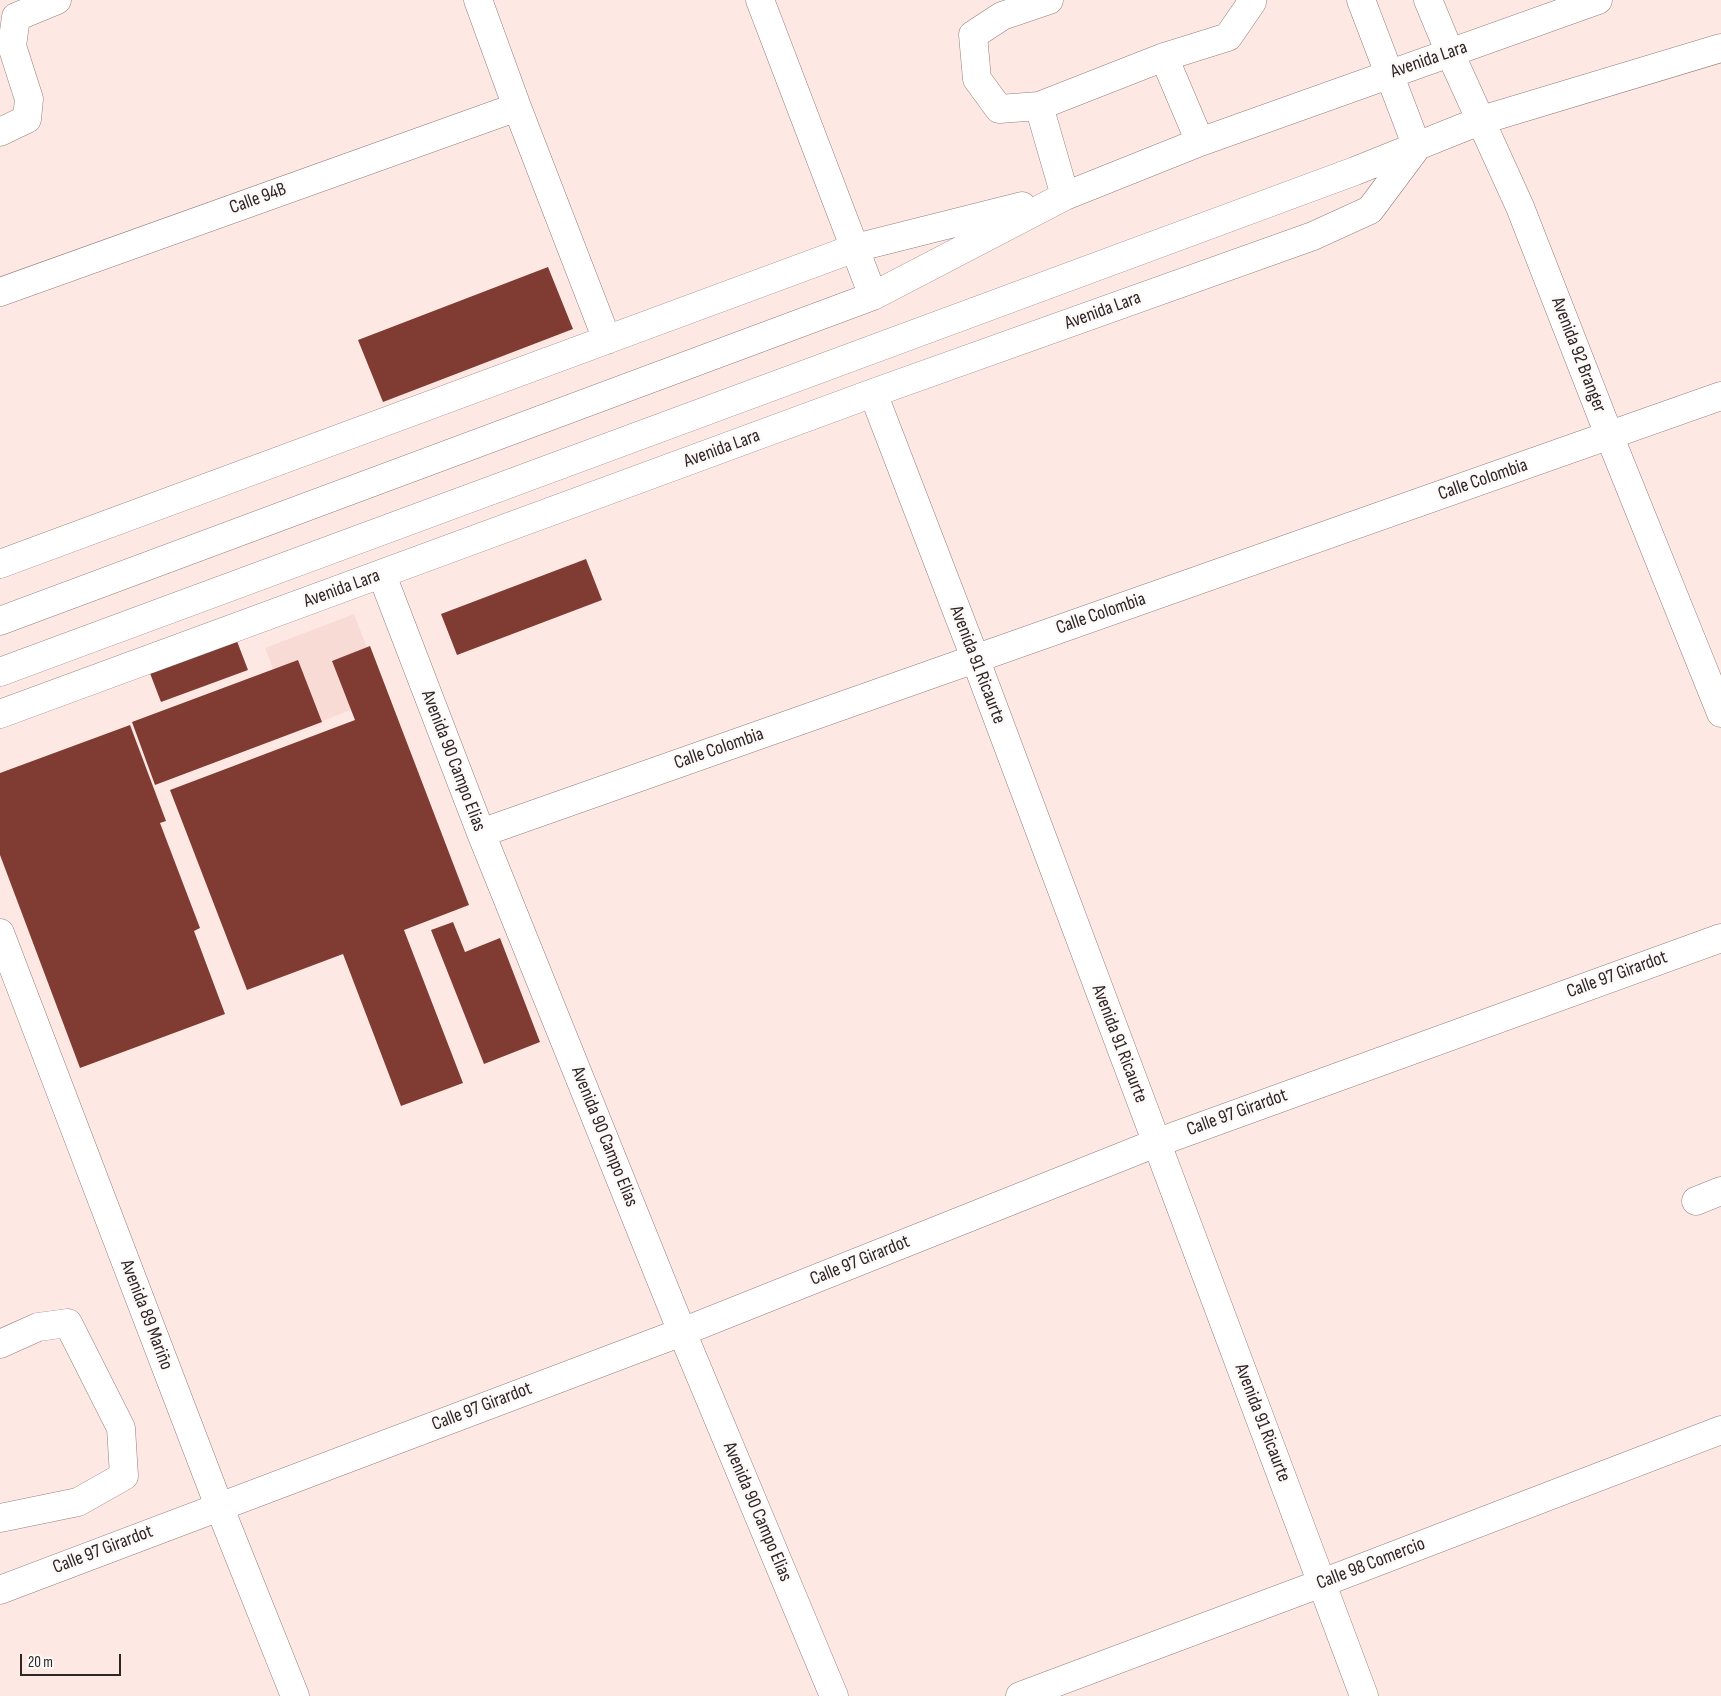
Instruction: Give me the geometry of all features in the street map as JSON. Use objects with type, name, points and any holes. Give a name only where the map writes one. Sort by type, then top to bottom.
[{"type":"street","points":[[0,132],[27,119],[30,98],[12,46],[16,17],[57,0]]},
{"type":"street","points":[[478,0],[516,106],[607,340]]},
{"type":"street","points":[[760,0],[873,296]]},
{"type":"street","points":[[1049,0],[1002,16],[973,36],[977,79],[999,109],[1039,106],[1164,58],[1228,37],[1252,2],[1251,0]]},
{"type":"street","points":[[1361,0],[1417,147]]},
{"type":"street","name":"Avenida 92 Branger","points":[[1428,0],[1520,207],[1721,713]]},
{"type":"street","name":"Avenida Lara","points":[[0,621],[873,296],[1065,196],[1200,142],[1598,0]]},
{"type":"street","points":[[0,672],[1417,147],[1482,120],[1714,54]]},
{"type":"street","points":[[1164,58],[1200,142]]},
{"type":"street","name":"Calle 94B","points":[[0,292],[516,106]]},
{"type":"street","points":[[1039,106],[1065,196]]},
{"type":"street","name":"Avenida Lara","points":[[0,714],[873,393],[1313,236],[1370,210],[1417,147]]},
{"type":"street","name":"Avenida Lara","points":[[0,564],[855,248],[1065,196]]},
{"type":"street","name":"Avenida 91 Ricaurte","points":[[873,393],[975,658],[1364,1696]]},
{"type":"street","name":"Calle Colombia","points":[[481,833],[1721,396]]},
{"type":"street","name":"Avenida 90 Campo Elias","points":[[382,575],[481,833],[682,1332],[834,1696]]},
{"type":"street","name":"Avenida 89 Mariño","points":[[0,933],[219,1506],[296,1696]]},
{"type":"street","name":"Calle 97 Girardot","points":[[0,1590],[682,1332],[1156,1142],[1721,938]]},
{"type":"street","points":[[1696,1201],[1721,1191]]},
{"type":"street","points":[[0,1344],[38,1327],[68,1323],[121,1428],[124,1476],[78,1502],[0,1518]]},
{"type":"street","name":"Calle 98 Comercio","points":[[1020,1696],[1721,1430]]},
{"type":"shaded area","points":[[354,614],[386,696],[297,731],[265,648]]},
{"type":"building","points":[[548,267],[573,329],[383,402],[358,340]]},
{"type":"building","points":[[586,559],[602,600],[457,655],[441,614]]},
{"type":"building","points":[[235,636],[248,670],[161,702],[148,668]]},
{"type":"building","points":[[370,646],[469,905],[404,930],[463,1083],[401,1106],[343,954],[247,990],[170,790],[355,720],[332,661]]},
{"type":"building","points":[[298,660],[322,722],[155,785],[132,722]]},
{"type":"building","points":[[130,725],[166,821],[160,823],[200,928],[194,931],[225,1014],[80,1068],[0,855],[0,773]]},
{"type":"building","points":[[453,922],[465,952],[500,938],[540,1042],[484,1064],[431,930]]}]
